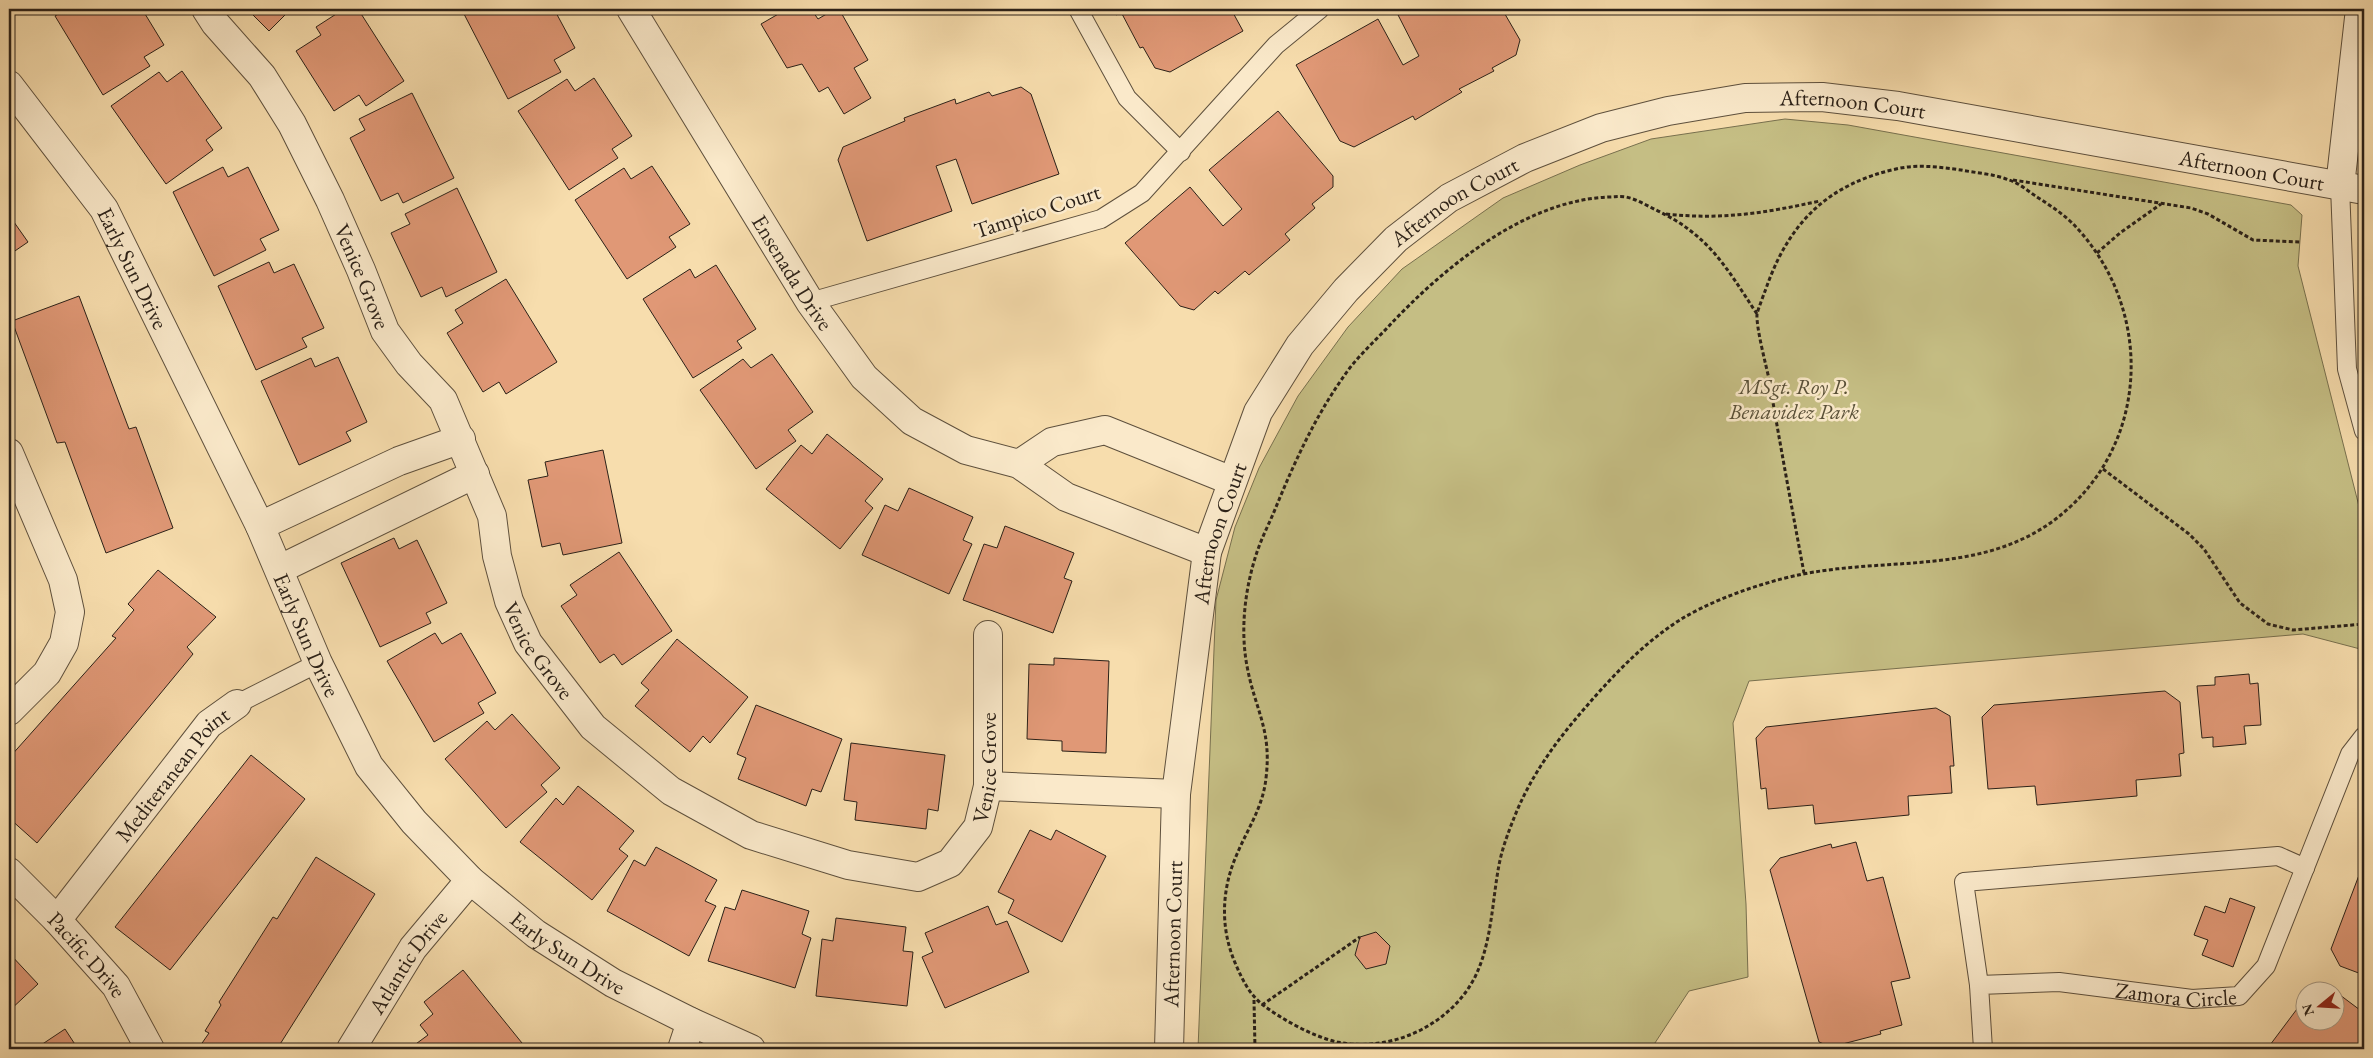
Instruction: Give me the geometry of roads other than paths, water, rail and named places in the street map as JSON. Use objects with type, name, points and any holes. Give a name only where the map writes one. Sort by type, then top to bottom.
[{"type":"street","name":"Venice Grove","points":[[206,9],[215,24],[262,76],[292,124],[334,208],[385,331],[408,364],[443,400],[492,516],[497,556],[509,601],[528,643],[593,727],[671,791],[751,835],[848,865],[918,877],[950,863],[978,827],[988,786],[988,635]]},
{"type":"street","name":"Ensenada Drive","points":[[631,9],[810,302],[864,376],[912,422],[966,450],[1019,464],[1066,497],[1207,552]]},
{"type":"street","points":[[2352,188],[2360,9]]},
{"type":"street","name":"Early Sun Drive","points":[[9,85],[104,209],[260,526],[280,569],[318,663],[369,766],[414,822],[470,880],[536,934],[613,983],[690,1022],[751,1049]]},
{"type":"street","name":"Afternoon Court","points":[[1169,1049],[1176,794],[1207,552],[1258,412],[1300,345],[1346,290],[1396,239],[1449,198],[1525,158],[1600,128],[1668,111],[1745,98],[1822,97],[1898,106],[2352,188]]},
{"type":"street","points":[[1019,464],[1052,442],[1105,430],[1232,481]]},
{"type":"street","points":[[260,526],[399,461],[461,439]]},
{"type":"street","points":[[9,454],[63,580],[70,612],[64,643],[46,673],[9,712]]},
{"type":"street","points":[[280,569],[475,474]]},
{"type":"street","name":"Mediteranean Point","points":[[57,920],[209,724],[237,704]]},
{"type":"street","points":[[988,786],[1176,794]]},
{"type":"street","name":"Pacific Drive","points":[[9,872],[57,920],[116,986],[150,1049]]},
{"type":"street","name":"Atlantic Drive","points":[[351,1049],[413,948],[470,880]]},
{"type":"street","points":[[682,1049],[690,1022]]},
{"type":"lane","points":[[1078,9],[1128,98],[1181,152]]},
{"type":"lane","name":"Tampico Court","points":[[810,302],[1100,219],[1142,194],[1276,45],[1320,9]]},
{"type":"lane","points":[[2352,188],[2347,369],[2364,431]]},
{"type":"lane","name":"Mediteranean Point","points":[[237,704],[318,663]]},
{"type":"lane","name":"Zamora Circle","points":[[1979,985],[2059,982],[2192,999],[2239,996],[2266,966],[2350,754],[2364,736]]},
{"type":"lane","points":[[1983,1049],[1979,985],[1964,882],[2278,856],[2305,868]]},
{"type":"park label","name":"MSgt. Roy P. Benavidez Park","points":[[1794,398]]}]
